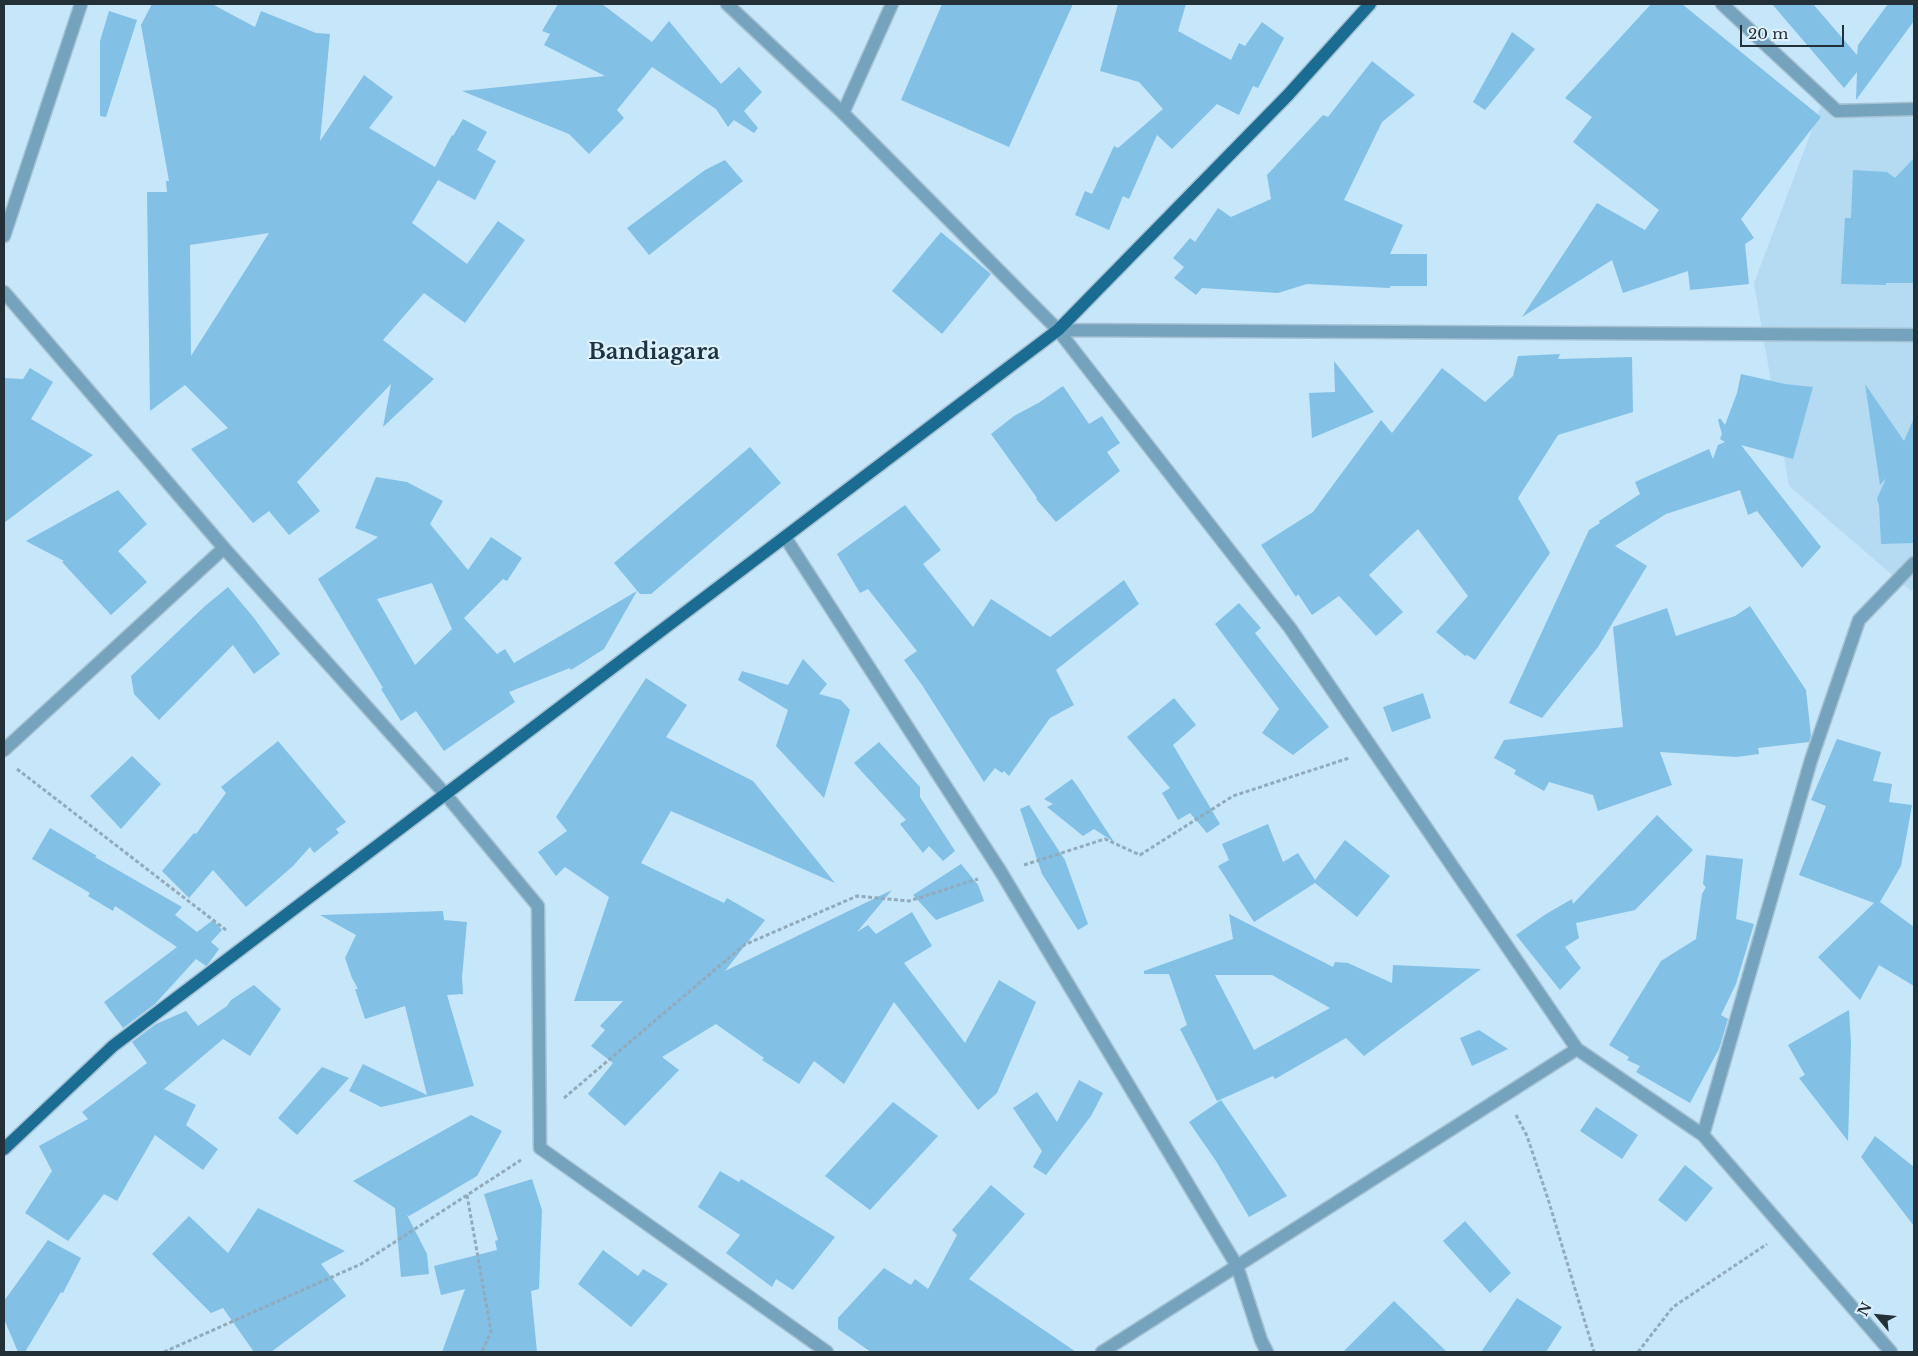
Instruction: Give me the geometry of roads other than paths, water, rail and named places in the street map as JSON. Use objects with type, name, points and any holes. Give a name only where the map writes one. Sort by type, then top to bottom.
[{"type":"main road","points":[[4,1149],[113,1046],[1058,330],[1288,95],[1370,4]]},
{"type":"street","points":[[4,236],[80,4]]},
{"type":"street","points":[[727,4],[843,113],[1058,330],[1290,628],[1577,1050],[1702,1135],[1891,1352]]},
{"type":"street","points":[[843,113],[892,4]]},
{"type":"street","points":[[1722,4],[1837,111],[1914,109]]},
{"type":"street","points":[[4,292],[224,548],[446,795],[538,906],[540,1148],[827,1352]]},
{"type":"street","points":[[1058,330],[1914,335]]},
{"type":"street","points":[[785,537],[1001,872],[1237,1266],[1261,1340],[1267,1352]]},
{"type":"street","points":[[4,750],[224,548]]},
{"type":"street","points":[[1702,1135],[1811,760],[1859,620],[1914,563]]},
{"type":"street","points":[[1102,1352],[1577,1050]]},
{"type":"district","name":"Bandiagara","points":[[654,353]]}]
